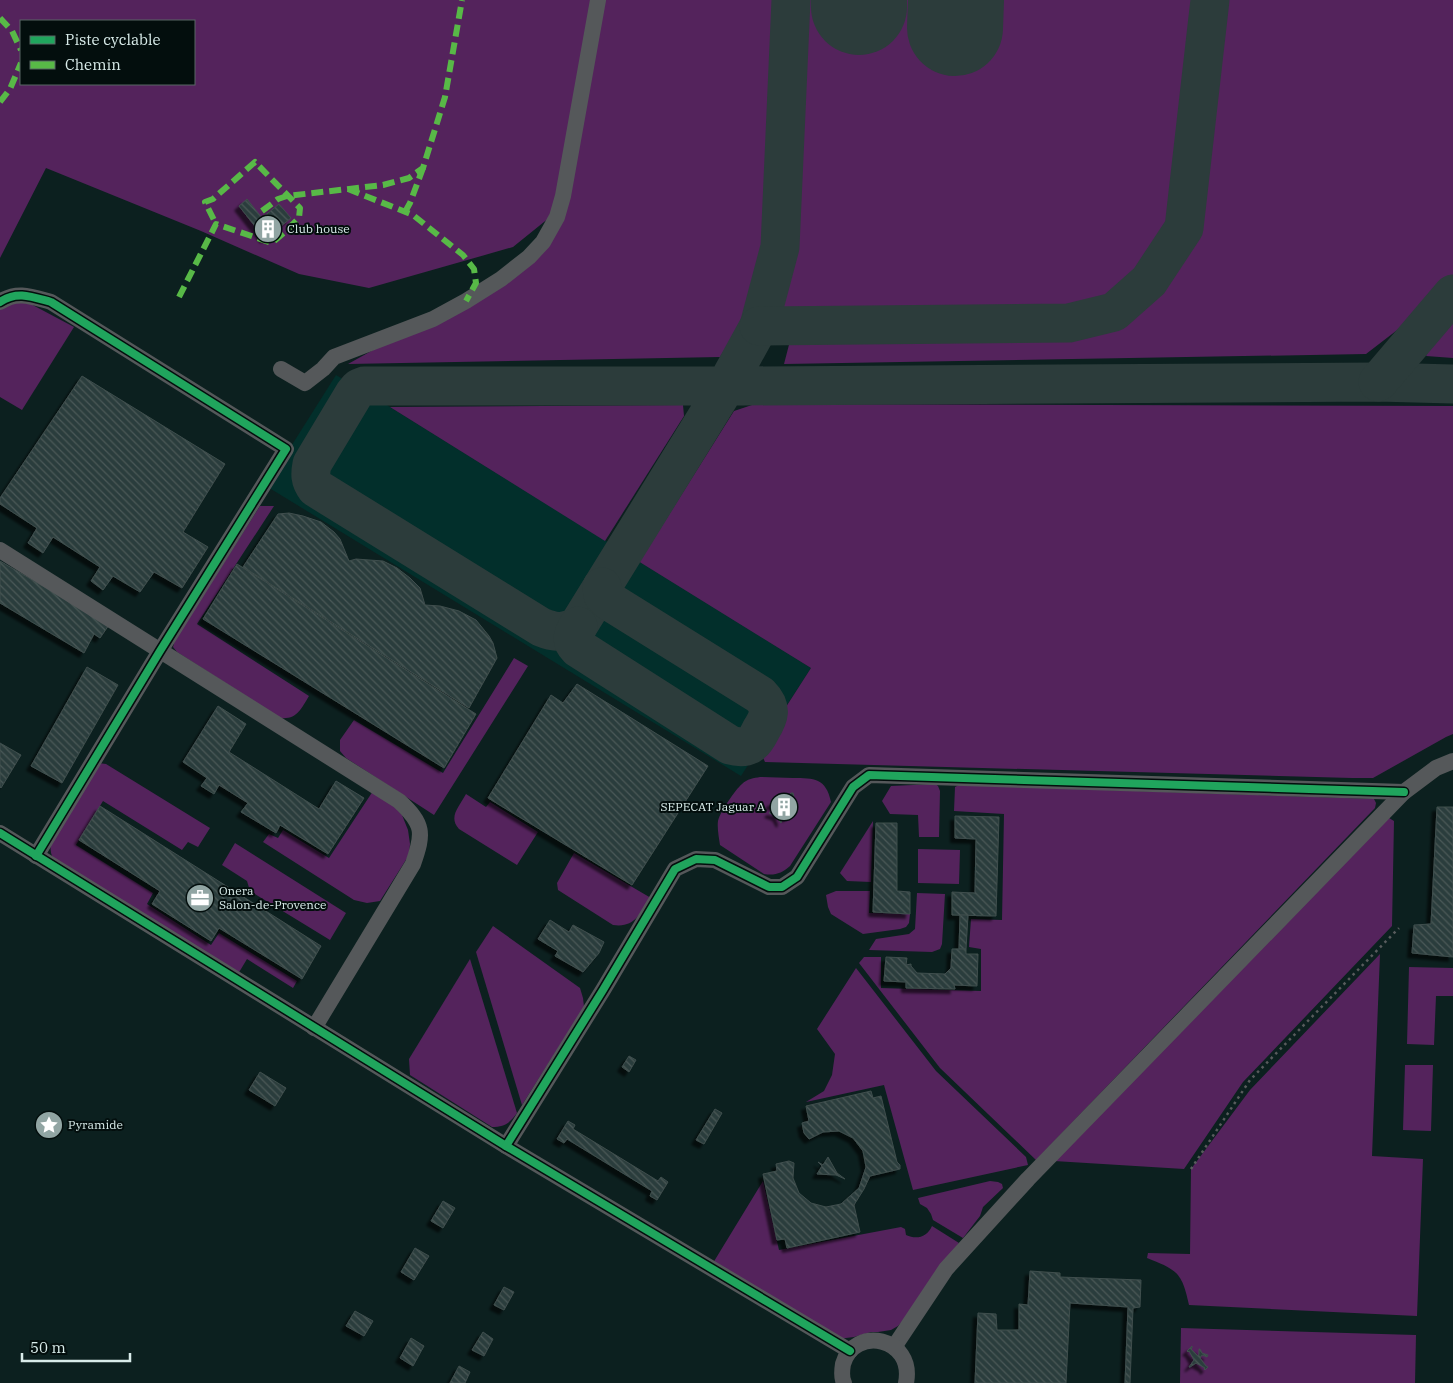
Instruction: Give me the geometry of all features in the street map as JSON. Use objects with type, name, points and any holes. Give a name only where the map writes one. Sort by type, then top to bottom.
[{"type":"street","points":[[281,368],[305,383],[323,369],[334,357],[433,319],[466,301],[501,279],[529,257],[543,242],[557,218],[563,196],[598,0]]},
{"type":"street","points":[[4,296],[24,294],[51,302],[286,449],[160,651],[36,856]]},
{"type":"street","points":[[0,550],[399,801],[410,811],[419,826],[421,843],[413,864],[314,1028]]},
{"type":"street","points":[[894,1347],[946,1269],[1028,1179],[1404,792],[1436,768],[1453,762]]},
{"type":"street","points":[[506,1146],[603,990],[675,869],[696,859],[715,860],[769,887],[782,887],[797,877],[853,787],[869,775],[1404,792]]},
{"type":"street","points":[[0,833],[506,1146],[850,1351]]},
{"type":"street","points":[[844,1383],[842,1370],[844,1360],[850,1351],[866,1341],[876,1340],[886,1342],[902,1354],[906,1364],[906,1383]]},
{"type":"path","points":[[1191,1169],[1250,1080],[1399,928]]},
{"type":"shaded area","points":[[0,0],[1453,0],[1453,358],[1426,356],[1441,325],[1405,324],[1366,354],[784,364],[791,337],[740,326],[720,357],[348,364],[391,340],[496,290],[565,205],[513,247],[369,288],[299,274],[201,231],[46,168],[0,258]]},
{"type":"shaded area","points":[[11,302],[27,302],[74,327],[22,410],[0,397],[0,308]]},
{"type":"shaded area","points":[[336,375],[811,668],[741,776],[266,486]]},
{"type":"shaded area","points":[[755,404],[1453,406],[1453,734],[1373,778],[765,762],[759,749],[811,668],[638,561],[734,411]]},
{"type":"shaded area","points":[[683,405],[684,416],[605,541],[390,407]]},
{"type":"shaded area","points":[[260,506],[274,506],[197,624],[309,696],[298,713],[286,718],[280,718],[177,652],[173,647],[175,640]]},
{"type":"shaded area","points":[[514,658],[528,666],[434,815],[346,758],[340,751],[340,740],[354,720],[443,773]]},
{"type":"shaded area","points":[[98,763],[106,764],[210,828],[198,847],[188,842],[182,850],[103,801],[76,845],[153,893],[147,904],[211,945],[219,933],[297,981],[293,988],[247,959],[238,974],[54,861],[50,843]]},
{"type":"shaded area","points":[[760,777],[813,779],[826,788],[831,802],[790,866],[781,872],[768,875],[720,845],[718,830],[719,817],[736,791],[744,782]]},
{"type":"shaded area","points":[[935,784],[940,791],[939,837],[919,837],[918,815],[890,814],[882,801],[891,786]]},
{"type":"shaded area","points":[[959,785],[1374,799],[1376,803],[1375,808],[1036,1160],[940,1068],[859,963],[864,957],[881,957],[881,988],[981,991],[981,949],[969,947],[971,919],[1002,920],[1004,814],[954,811],[955,787]]},
{"type":"shaded area","points":[[373,791],[390,801],[402,815],[408,830],[410,844],[409,855],[380,901],[367,903],[354,900],[263,842],[269,834],[278,838],[283,830],[329,858]]},
{"type":"shaded area","points":[[466,794],[486,807],[490,802],[538,832],[517,865],[459,829],[456,825],[454,820],[456,812]]},
{"type":"shaded area","points":[[1389,818],[1394,821],[1392,926],[1243,1082],[1184,1169],[1054,1161]]},
{"type":"shaded area","points":[[873,821],[871,882],[847,881],[840,873]]},
{"type":"shaded area","points":[[235,843],[346,913],[330,940],[250,891],[247,881],[222,865]]},
{"type":"shaded area","points":[[918,849],[960,850],[959,884],[918,883]]},
{"type":"shaded area","points":[[574,853],[651,898],[636,919],[627,924],[613,925],[558,890],[557,883]]},
{"type":"shaded area","points":[[836,891],[870,891],[869,913],[910,914],[909,923],[906,927],[900,929],[863,934],[831,914],[826,895]]},
{"type":"shaded area","points":[[917,893],[945,894],[942,944],[940,949],[932,952],[869,950],[876,939],[909,934],[915,929]]},
{"type":"shaded area","points":[[493,926],[580,988],[583,998],[584,1007],[522,1105],[476,952]]},
{"type":"shaded area","points":[[1380,954],[1372,1156],[1423,1159],[1417,1316],[1189,1305],[1184,1285],[1177,1274],[1172,1269],[1147,1258],[1148,1253],[1190,1254],[1191,1169],[1250,1090]]},
{"type":"shaded area","points":[[470,959],[517,1113],[509,1122],[500,1126],[492,1127],[410,1075],[409,1059]]},
{"type":"shaded area","points":[[1409,967],[1453,968],[1453,996],[1436,996],[1434,1045],[1407,1044]]},
{"type":"shaded area","points":[[856,968],[936,1071],[1026,1157],[1028,1165],[913,1190],[884,1085],[806,1102],[824,1091],[832,1075],[835,1054],[817,1029]]},
{"type":"shaded area","points":[[1405,1065],[1433,1065],[1431,1131],[1403,1130]]},
{"type":"shaded area","points":[[763,1181],[779,1250],[901,1227],[905,1229],[906,1235],[918,1237],[927,1233],[932,1226],[959,1243],[908,1315],[898,1326],[891,1330],[838,1339],[713,1263]]},
{"type":"shaded area","points":[[990,1181],[1002,1184],[1003,1188],[983,1207],[980,1216],[963,1238],[933,1220],[927,1208],[920,1204],[918,1198]]},
{"type":"shaded area","points":[[1181,1328],[1416,1335],[1415,1383],[1180,1383]]},
{"type":"building","name":"Club house","points":[[247,199],[262,218],[279,204],[291,218],[265,239],[239,206]]},
{"type":"building","points":[[82,376],[225,464],[183,532],[208,547],[182,588],[154,572],[140,592],[113,576],[103,590],[91,581],[100,567],[53,537],[43,553],[28,543],[37,528],[0,504],[0,498]]},
{"type":"building","points":[[289,513],[321,522],[334,532],[340,539],[349,561],[356,559],[383,561],[397,568],[420,588],[425,605],[440,606],[459,611],[476,620],[493,643],[497,658],[469,708],[243,567],[278,514]]},
{"type":"building","points":[[0,561],[109,625],[100,638],[94,634],[84,653],[0,603]]},
{"type":"building","points":[[237,564],[476,714],[444,768],[203,619]]},
{"type":"building","points":[[87,667],[118,685],[62,783],[31,766]]},
{"type":"building","points":[[577,684],[708,766],[632,885],[488,798],[551,695],[563,703]]},
{"type":"building","points":[[218,706],[246,724],[229,752],[319,809],[336,781],[364,798],[328,854],[280,825],[276,833],[241,812],[248,803],[219,785],[214,794],[201,786],[207,778],[183,762]]},
{"type":"building","points":[[0,743],[21,755],[1,788],[0,787]]},
{"type":"building","name":"SEPECAT Jaguar A","points":[[791,793],[794,796],[788,804],[789,815],[787,818],[785,808],[780,815],[781,823],[777,816],[769,813],[771,811],[777,812],[781,806],[770,805],[772,802],[784,800]]},
{"type":"building","name":"Onera Salon-de-Provence","points":[[100,806],[321,946],[302,979],[219,928],[211,941],[152,904],[160,891],[79,840]]},
{"type":"building","points":[[1437,807],[1453,807],[1453,957],[1412,953],[1414,925],[1431,924]]},
{"type":"building","points":[[955,816],[999,817],[996,916],[952,915],[952,892],[975,893],[976,839],[955,838]]},
{"type":"building","points":[[876,823],[897,823],[897,891],[910,892],[910,914],[873,912]]},
{"type":"building","points":[[960,915],[968,915],[966,949],[959,949]]},
{"type":"building","points":[[550,920],[569,932],[573,925],[604,942],[599,953],[583,972],[555,956],[558,951],[538,939]]},
{"type":"building","points":[[952,949],[966,949],[966,954],[978,954],[977,986],[954,985],[955,989],[906,988],[906,982],[884,981],[886,957],[907,958],[906,965],[911,964],[917,973],[945,974],[951,968]]},
{"type":"building","points":[[629,1056],[636,1060],[629,1072],[622,1067]]},
{"type":"building","points":[[260,1072],[286,1088],[275,1106],[249,1090]]},
{"type":"building","points":[[871,1091],[873,1098],[881,1096],[900,1169],[870,1176],[854,1205],[860,1232],[787,1248],[785,1239],[777,1240],[763,1174],[777,1171],[776,1164],[789,1161],[794,1163],[793,1178],[799,1193],[811,1203],[826,1207],[841,1204],[859,1188],[866,1167],[863,1151],[853,1138],[839,1131],[823,1132],[809,1139],[804,1133],[802,1123],[809,1121],[806,1106]]},
{"type":"building","points":[[715,1109],[722,1113],[704,1144],[696,1140]]},
{"type":"building","points":[[568,1121],[575,1125],[573,1129],[658,1181],[661,1177],[668,1182],[657,1200],[650,1196],[652,1191],[567,1139],[564,1143],[557,1139]]},
{"type":"building","points":[[828,1157],[837,1173],[845,1179],[836,1175],[817,1174],[822,1166],[818,1162],[823,1165]]},
{"type":"building","points":[[443,1201],[455,1208],[443,1228],[431,1221]]},
{"type":"building","points":[[415,1248],[429,1256],[414,1280],[401,1272]]},
{"type":"building","points":[[1030,1271],[1060,1273],[1060,1277],[1141,1280],[1140,1307],[1133,1308],[1130,1383],[1125,1383],[1128,1307],[1070,1303],[1066,1383],[975,1383],[978,1313],[996,1314],[997,1330],[1019,1330],[1019,1304],[1028,1305]]},
{"type":"building","points":[[504,1287],[514,1292],[504,1310],[494,1305]]},
{"type":"building","points":[[355,1311],[373,1321],[364,1336],[346,1326]]},
{"type":"building","points":[[483,1332],[493,1339],[484,1356],[472,1350]]},
{"type":"building","points":[[411,1338],[424,1346],[413,1366],[400,1358]]},
{"type":"building","points":[[1192,1346],[1191,1349],[1198,1356],[1199,1349],[1202,1353],[1208,1355],[1207,1357],[1202,1355],[1200,1358],[1208,1367],[1205,1370],[1205,1368],[1196,1363],[1189,1367],[1194,1360],[1189,1351],[1187,1351]]},
{"type":"building","points":[[459,1366],[470,1372],[465,1383],[450,1383]]},
{"type":"taxiway","points":[[791,0],[780,247],[759,326],[726,386],[578,626],[560,631],[541,627],[316,488],[311,477],[312,464],[354,394],[359,388],[364,386],[743,386],[1378,382],[1453,384]]},
{"type":"taxiway","points":[[759,326],[1069,323],[1114,312],[1149,281],[1184,228],[1210,0]]},
{"type":"taxiway","points":[[1378,382],[1453,294]]},
{"type":"taxiway","points":[[578,626],[573,637],[578,648],[730,745],[738,747],[747,746],[757,737],[768,717],[767,704],[760,695],[609,601],[603,595],[602,587]]},
{"type":"runway","points":[[859,0],[859,7]]},
{"type":"runway","points":[[955,28],[956,0]]},
{"type":"marked path","points":[[262,211],[278,199],[287,196],[383,185],[409,178],[423,168],[445,97],[462,0]]},
{"type":"marked path","points":[[0,18],[12,31],[20,48]]},
{"type":"marked path","points":[[0,102],[10,89],[20,65]]},
{"type":"marked path","points":[[179,297],[216,224],[272,243],[299,218],[300,208],[255,162],[213,199],[205,202],[216,224]]},
{"type":"marked path","points":[[405,212],[423,168]]},
{"type":"marked path","points":[[348,189],[413,215],[463,255],[474,269],[476,283],[466,301]]},
{"type":"cycle path","points":[[0,302],[6,298],[19,295],[51,302],[286,449],[160,651],[36,856]]},
{"type":"cycle path","points":[[506,1146],[603,990],[675,869],[696,859],[715,860],[769,887],[782,887],[797,877],[853,787],[869,775],[1404,792]]},
{"type":"cycle path","points":[[0,833],[506,1146],[850,1351]]},
{"type":"place","name":"Club house","points":[[268,229]]},
{"type":"place","name":"SEPECAT Jaguar A","points":[[784,807]]},
{"type":"place","name":"Onera Salon-de-Provence","points":[[200,898]]},
{"type":"place","name":"Pyramide","points":[[49,1125]]}]
